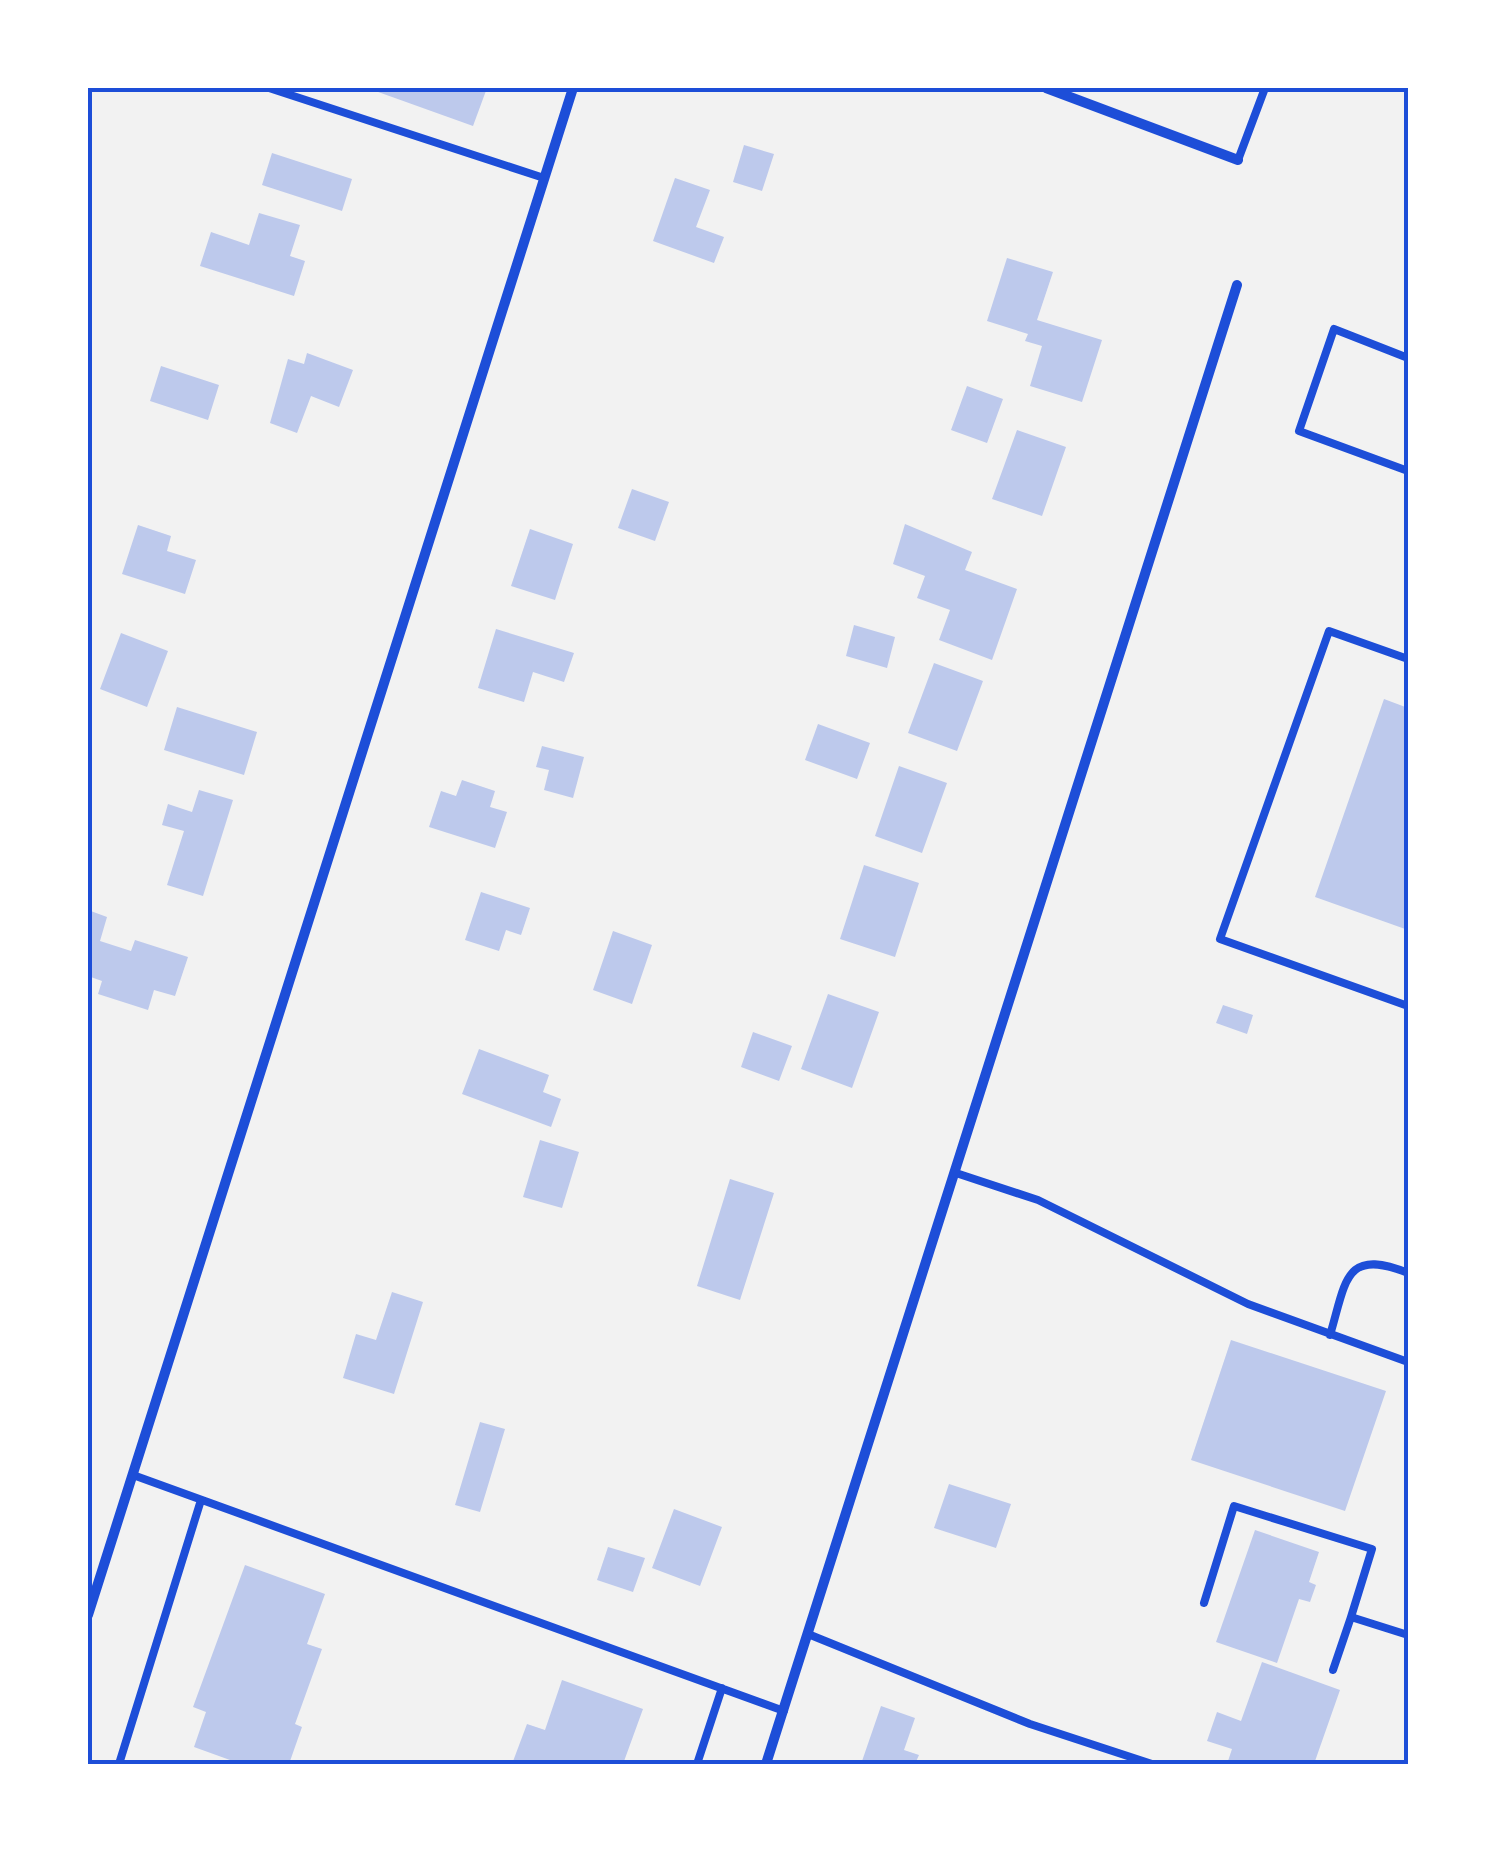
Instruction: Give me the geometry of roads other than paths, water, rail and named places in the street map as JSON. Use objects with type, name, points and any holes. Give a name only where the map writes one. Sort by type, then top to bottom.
[{"type":"street","points":[[88,1616],[573,88]]},
{"type":"street","points":[[1046,88],[1238,160]]},
{"type":"street","points":[[766,1764],[1238,285]]},
{"type":"lane","points":[[269,88],[544,178]]},
{"type":"lane","points":[[1238,160],[1264,88]]},
{"type":"lane","points":[[1408,358],[1334,328],[1299,430],[1408,471]]},
{"type":"lane","points":[[1408,660],[1329,631],[1220,938],[1408,1006]]},
{"type":"lane","points":[[956,1174],[1038,1200],[1182,1274],[1408,1362]]},
{"type":"lane","points":[[1330,1334],[1346,1283],[1358,1266],[1378,1260],[1408,1272]]},
{"type":"lane","points":[[132,1476],[784,1710]]},
{"type":"lane","points":[[119,1764],[201,1500]]},
{"type":"lane","points":[[1204,1603],[1234,1506],[1372,1549],[1333,1670]]},
{"type":"lane","points":[[1351,1617],[1408,1636]]},
{"type":"lane","points":[[808,1634],[1030,1724],[1152,1764]]},
{"type":"lane","points":[[697,1764],[722,1688]]}]
